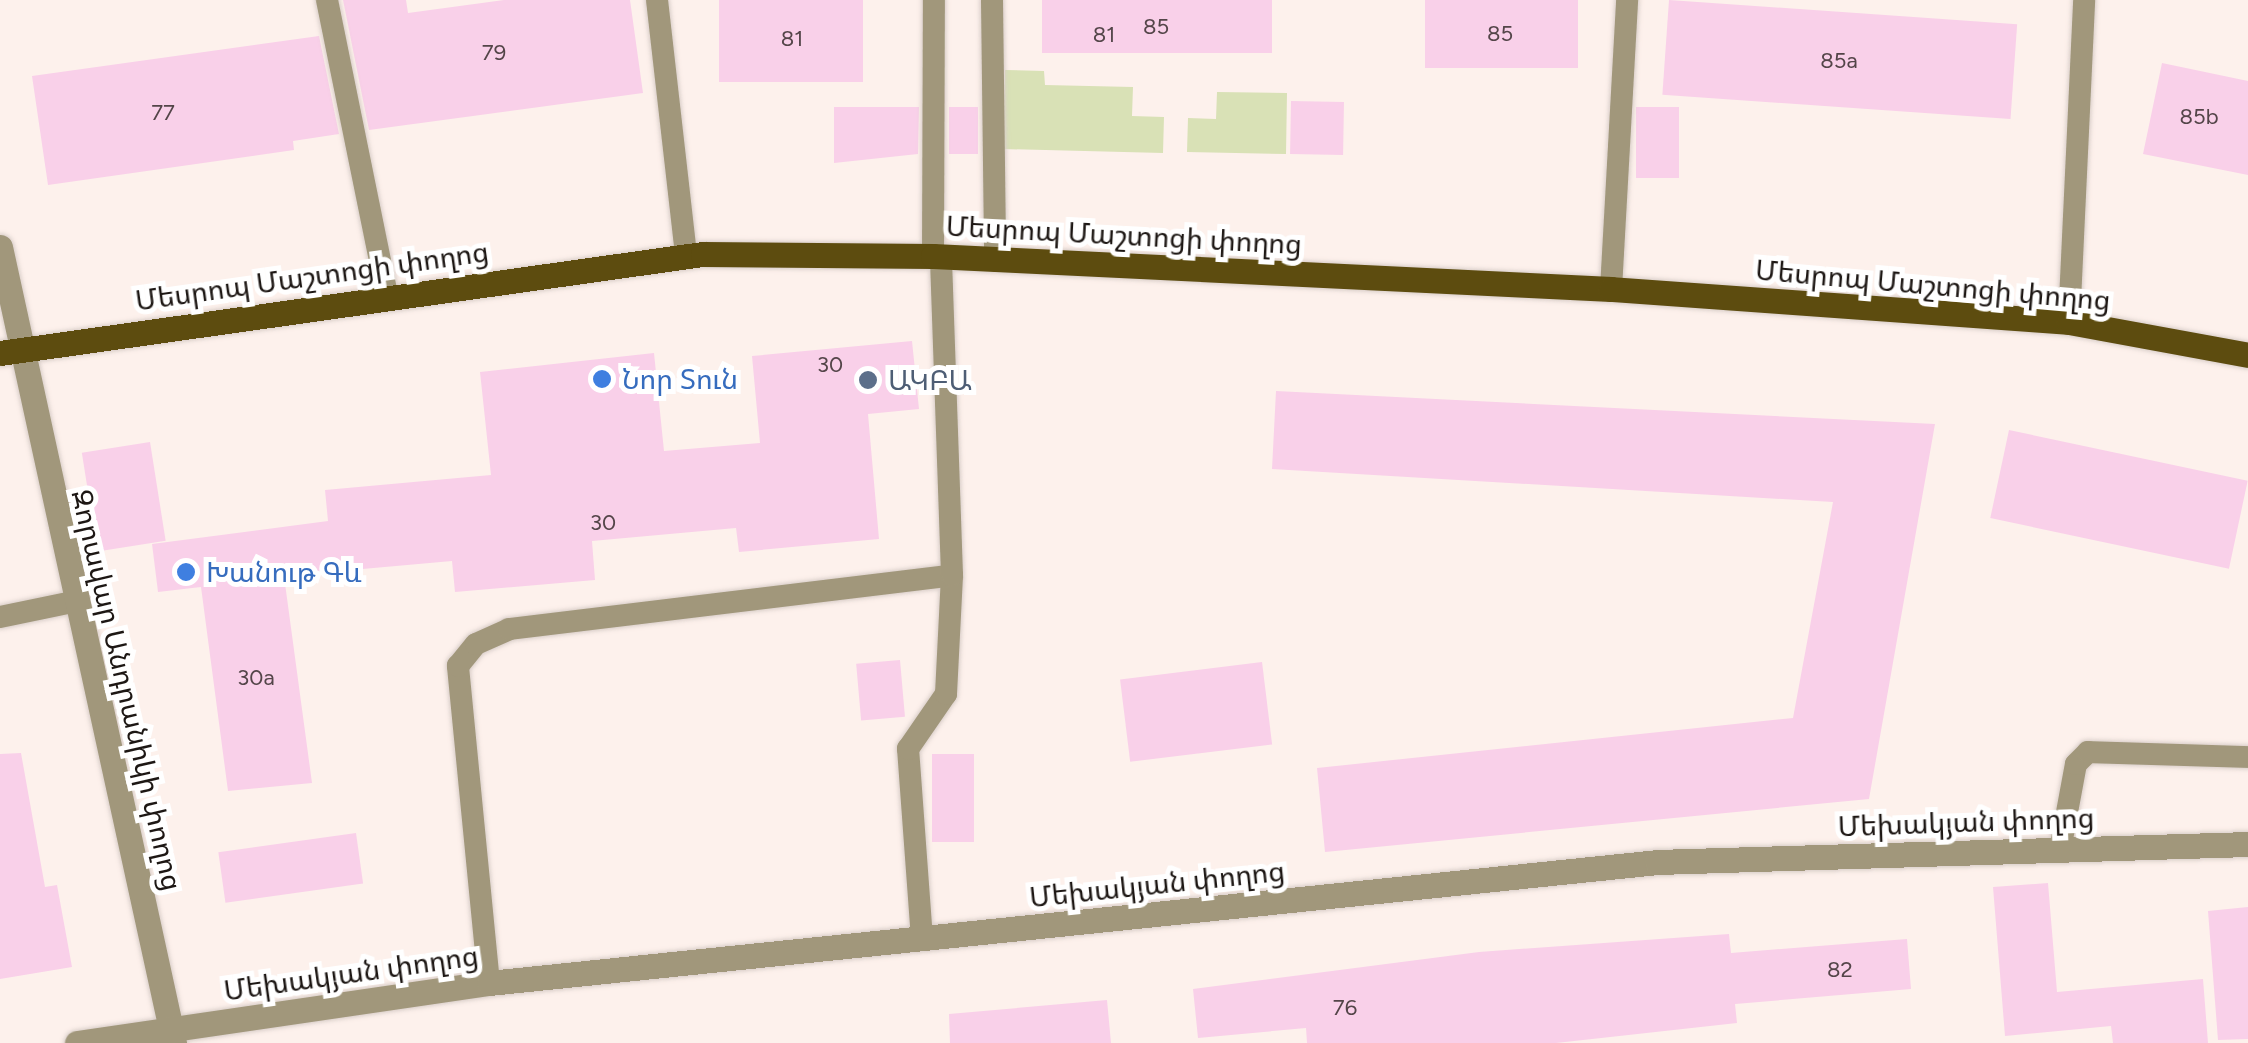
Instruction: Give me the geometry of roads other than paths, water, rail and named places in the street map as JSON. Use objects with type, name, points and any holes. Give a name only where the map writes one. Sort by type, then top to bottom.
[{"type":"main road","name":"Մեսրոպ Մաշտոցի փողոց","points":[[10,352],[387,294],[686,256],[937,258],[1611,289],[2069,322],[2248,355]]},
{"type":"street","name":"Զորավար Անդրանիկի փողոց","points":[[0,247],[10,352],[76,601],[173,1036]]},
{"type":"street","name":"Մեխակյան փողոց","points":[[77,1043],[173,1036],[489,983],[1657,862],[2248,844]]},
{"type":"lane","points":[[328,0],[387,294]]},
{"type":"lane","points":[[657,0],[686,256]]},
{"type":"lane","points":[[922,938],[908,749],[946,694],[952,575],[937,258],[934,0]]},
{"type":"lane","points":[[992,0],[995,261]]},
{"type":"lane","points":[[1611,289],[1626,0]]},
{"type":"lane","points":[[2069,322],[2084,0]]},
{"type":"lane","points":[[489,983],[458,666],[476,644],[509,630],[952,575]]},
{"type":"lane","points":[[0,616],[76,601]]},
{"type":"lane","points":[[2060,850],[2076,764],[2088,752],[2248,756]]},
{"type":"place","name":"Նոր Տուն","points":[[602,379]]},
{"type":"place","name":"ԱԿԲԱ","points":[[868,380]]},
{"type":"place","name":"Խանութ Գև","points":[[186,572]]}]
